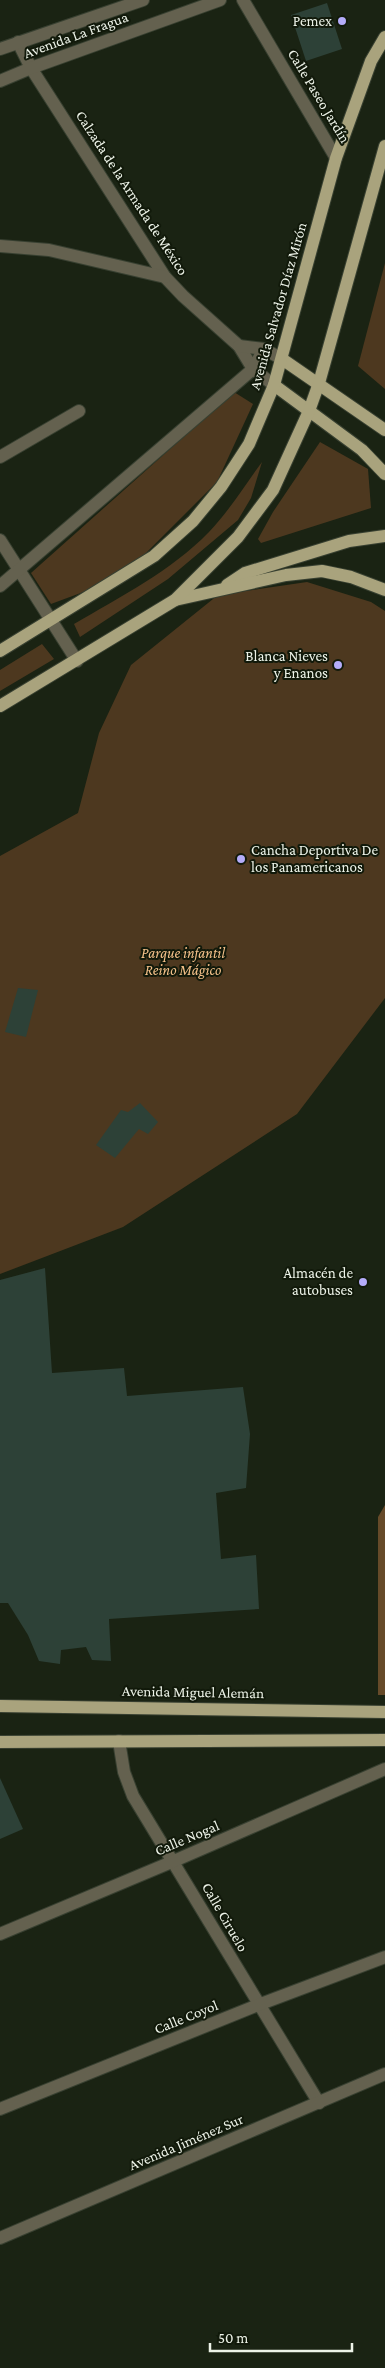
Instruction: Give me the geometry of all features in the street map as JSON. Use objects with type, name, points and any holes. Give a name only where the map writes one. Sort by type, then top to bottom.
[{"type":"main road","name":"Avenida Salvador Díaz Mirón","points":[[0,651],[154,556],[193,521],[221,487],[248,444],[274,385],[282,359],[336,158],[372,61],[385,37]]},
{"type":"main road","points":[[0,706],[175,600],[238,537],[273,490],[309,411],[319,383],[385,146]]},
{"type":"main road","points":[[282,359],[385,430]]},
{"type":"main road","points":[[274,385],[362,450],[385,474]]},
{"type":"main road","points":[[221,590],[245,573],[349,541],[385,536]]},
{"type":"main road","points":[[175,600],[286,574],[322,571],[351,577],[385,590]]},
{"type":"main road","name":"Avenida Miguel Alemán","points":[[0,1706],[385,1712]]},
{"type":"main road","points":[[0,1742],[385,1740]]},
{"type":"street","name":"Avenida La Fragua","points":[[0,49],[143,0]]},
{"type":"street","name":"Avenida La Fragua","points":[[0,81],[220,0]]},
{"type":"street","name":"Calle Paseo Jardín","points":[[243,0],[336,158]]},
{"type":"street","name":"Calzada de la Armada de México","points":[[18,42],[31,68],[165,277],[183,296],[240,346],[253,368],[274,385]]},
{"type":"street","points":[[0,246],[49,250],[165,277]]},
{"type":"street","points":[[240,346],[264,349],[282,359]]},
{"type":"street","name":"Avenida Salvador Díaz Mirón","points":[[0,586],[19,572],[107,493],[253,368],[264,349]]},
{"type":"street","points":[[0,457],[79,412]]},
{"type":"street","points":[[0,540],[77,661]]},
{"type":"street","name":"Calle Ciruelo","points":[[120,1741],[127,1783],[258,2005],[319,2103]]},
{"type":"street","name":"Calle Nogal","points":[[0,1934],[385,1769]]},
{"type":"street","name":"Calle Coyol","points":[[0,2109],[258,2005],[385,1957]]},
{"type":"street","name":"Avenida Jiménez Sur","points":[[0,2238],[385,2074]]},
{"type":"green space","points":[[385,263],[385,389],[358,366]]},
{"type":"green space","points":[[234,392],[253,404],[217,482],[144,555],[86,591],[51,604],[31,573]]},
{"type":"green space","points":[[320,442],[368,469],[371,508],[261,543],[258,539],[273,512]]},
{"type":"green space","points":[[262,462],[251,498],[238,520],[168,579],[80,637],[74,624],[162,571],[209,532],[230,507]]},
{"type":"green space","name":"Parque infantil Reino Mágico","points":[[307,582],[371,602],[385,611],[385,998],[297,1114],[123,1227],[0,1274],[0,856],[78,813],[99,733],[131,665],[218,595]]},
{"type":"green space","points":[[42,644],[54,659],[0,691],[0,670]]},
{"type":"shaded area","points":[[385,1505],[385,1695],[378,1695],[378,1517]]},
{"type":"building","points":[[327,3],[342,49],[306,61],[291,15]]},
{"type":"building","points":[[18,988],[38,990],[26,1037],[5,1032]]},
{"type":"building","points":[[140,1103],[158,1122],[148,1134],[139,1129],[115,1158],[96,1145],[121,1110],[128,1112]]},
{"type":"building","points":[[45,1268],[52,1373],[124,1368],[127,1396],[243,1387],[250,1434],[246,1488],[216,1493],[221,1559],[256,1555],[259,1609],[109,1619],[111,1661],[92,1660],[86,1647],[61,1650],[60,1664],[39,1661],[28,1635],[8,1603],[0,1603],[0,1280]]},
{"type":"building","points":[[0,1778],[23,1829],[0,1839]]},
{"type":"place","name":"Pemex","points":[[342,21]]},
{"type":"place","name":"Blanca Nieves y Enanos","points":[[338,665]]},
{"type":"place","name":"Cancha Deportiva De los Panamericanos","points":[[241,859]]},
{"type":"place","name":"Almacén de autobuses","points":[[363,1282]]}]
